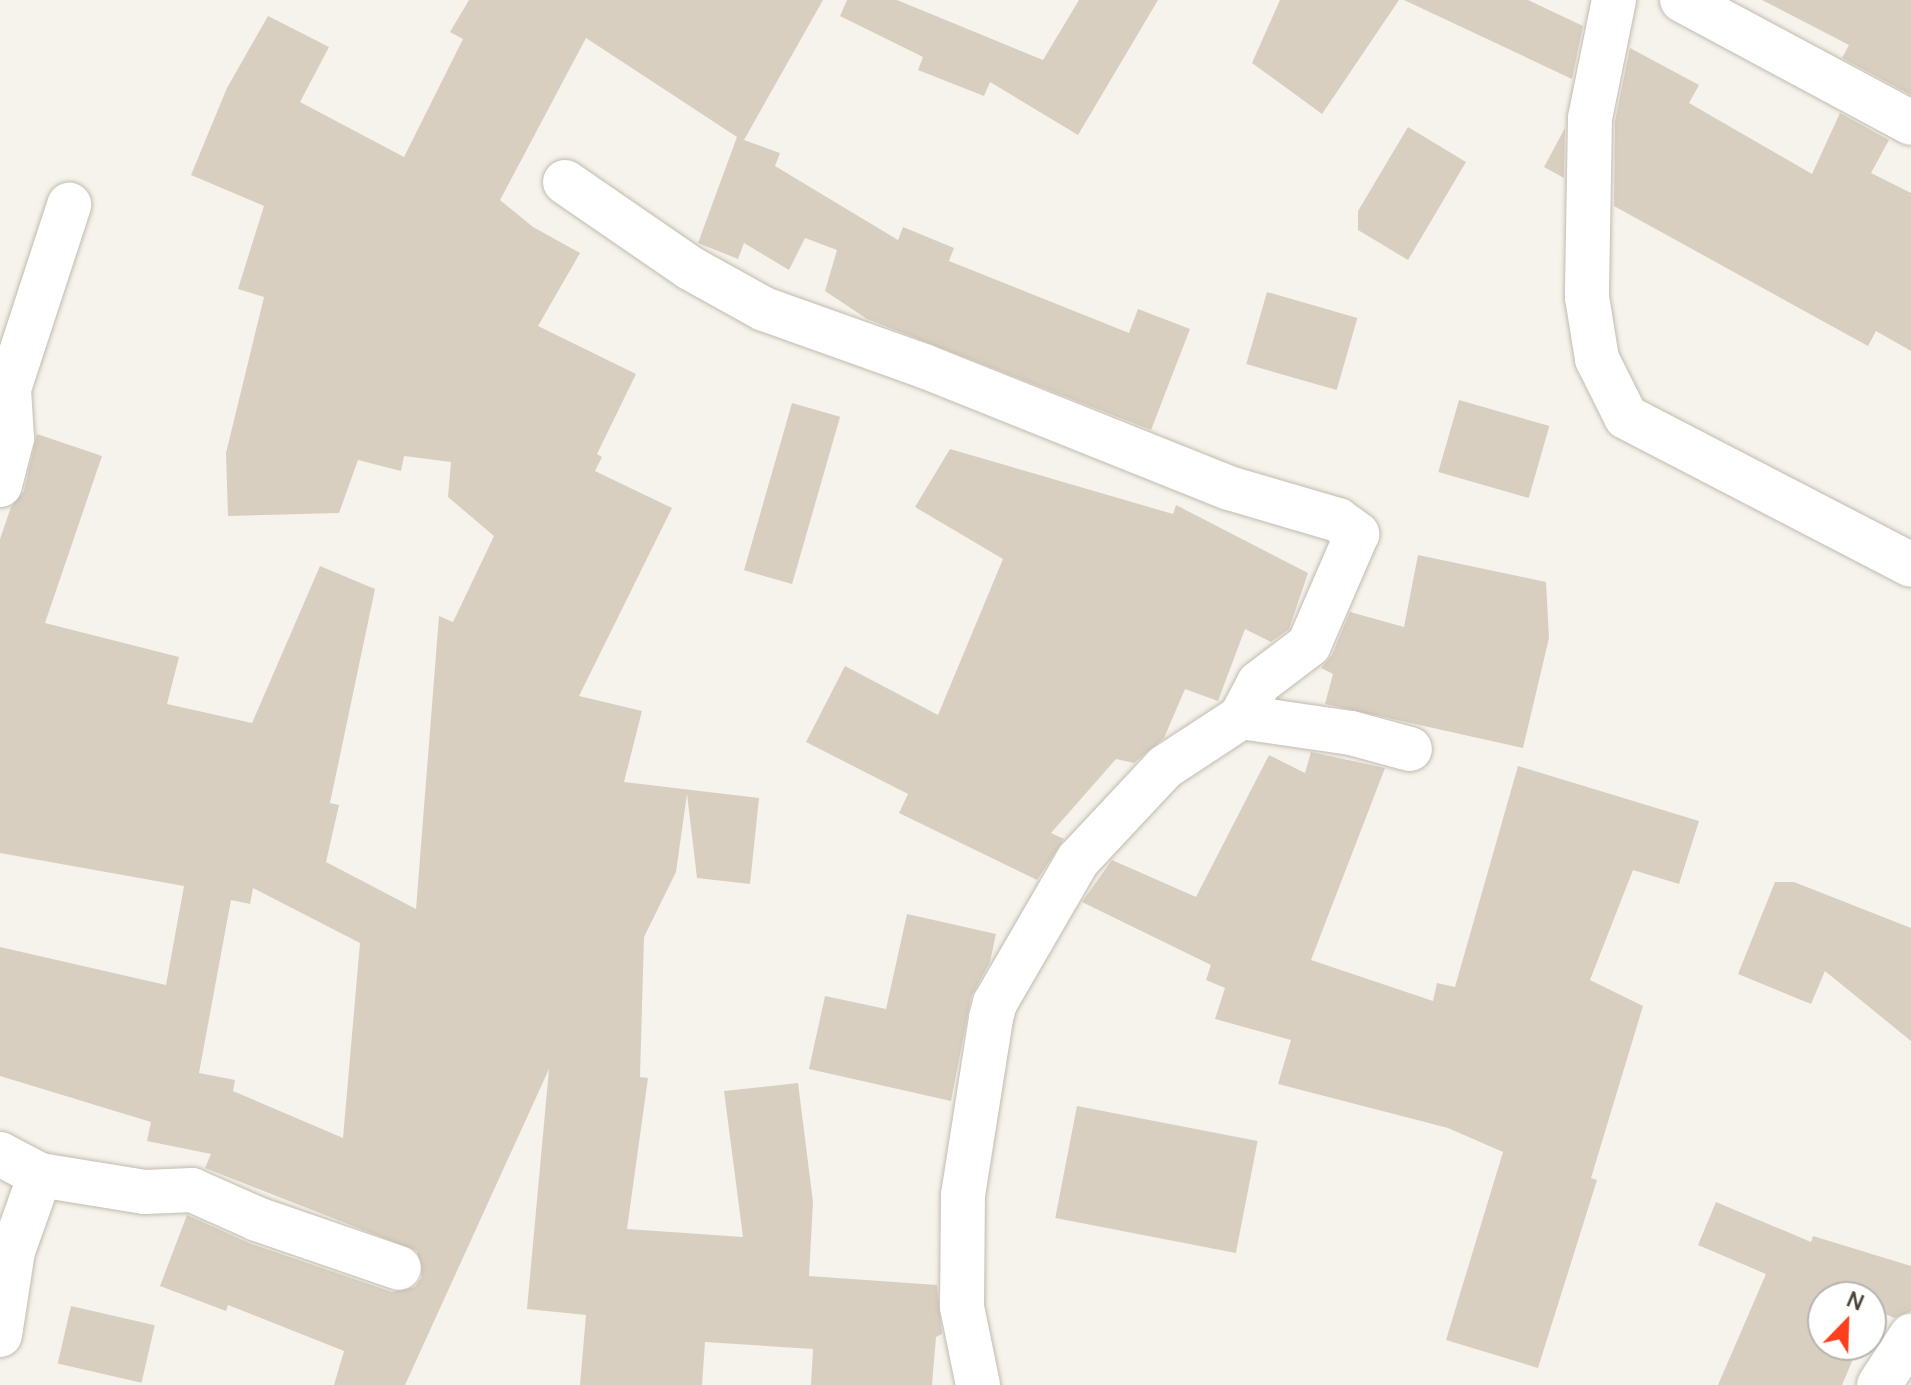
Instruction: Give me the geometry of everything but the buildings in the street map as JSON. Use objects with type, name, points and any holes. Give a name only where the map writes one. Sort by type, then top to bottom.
[{"type":"street","points":[[1614,0],[1590,118],[1587,297],[1597,359],[1626,417],[1911,565]]},
{"type":"street","points":[[1682,0],[1911,123]]},
{"type":"street","points":[[565,182],[690,268],[764,309],[924,366],[1229,488],[1338,520],[1357,534],[1309,645],[1259,683],[1241,717],[1165,767],[1078,860],[995,1003],[963,1195],[962,1307],[978,1385]]},
{"type":"street","points":[[0,485],[12,438],[9,389],[69,205]]},
{"type":"street","points":[[1241,717],[1351,733],[1410,749]]},
{"type":"street","points":[[0,1154],[40,1175],[145,1192],[192,1190],[269,1224],[399,1268]]},
{"type":"street","points":[[0,1335],[13,1251],[40,1175]]},
{"type":"street","points":[[1879,1385],[1911,1336]]}]
